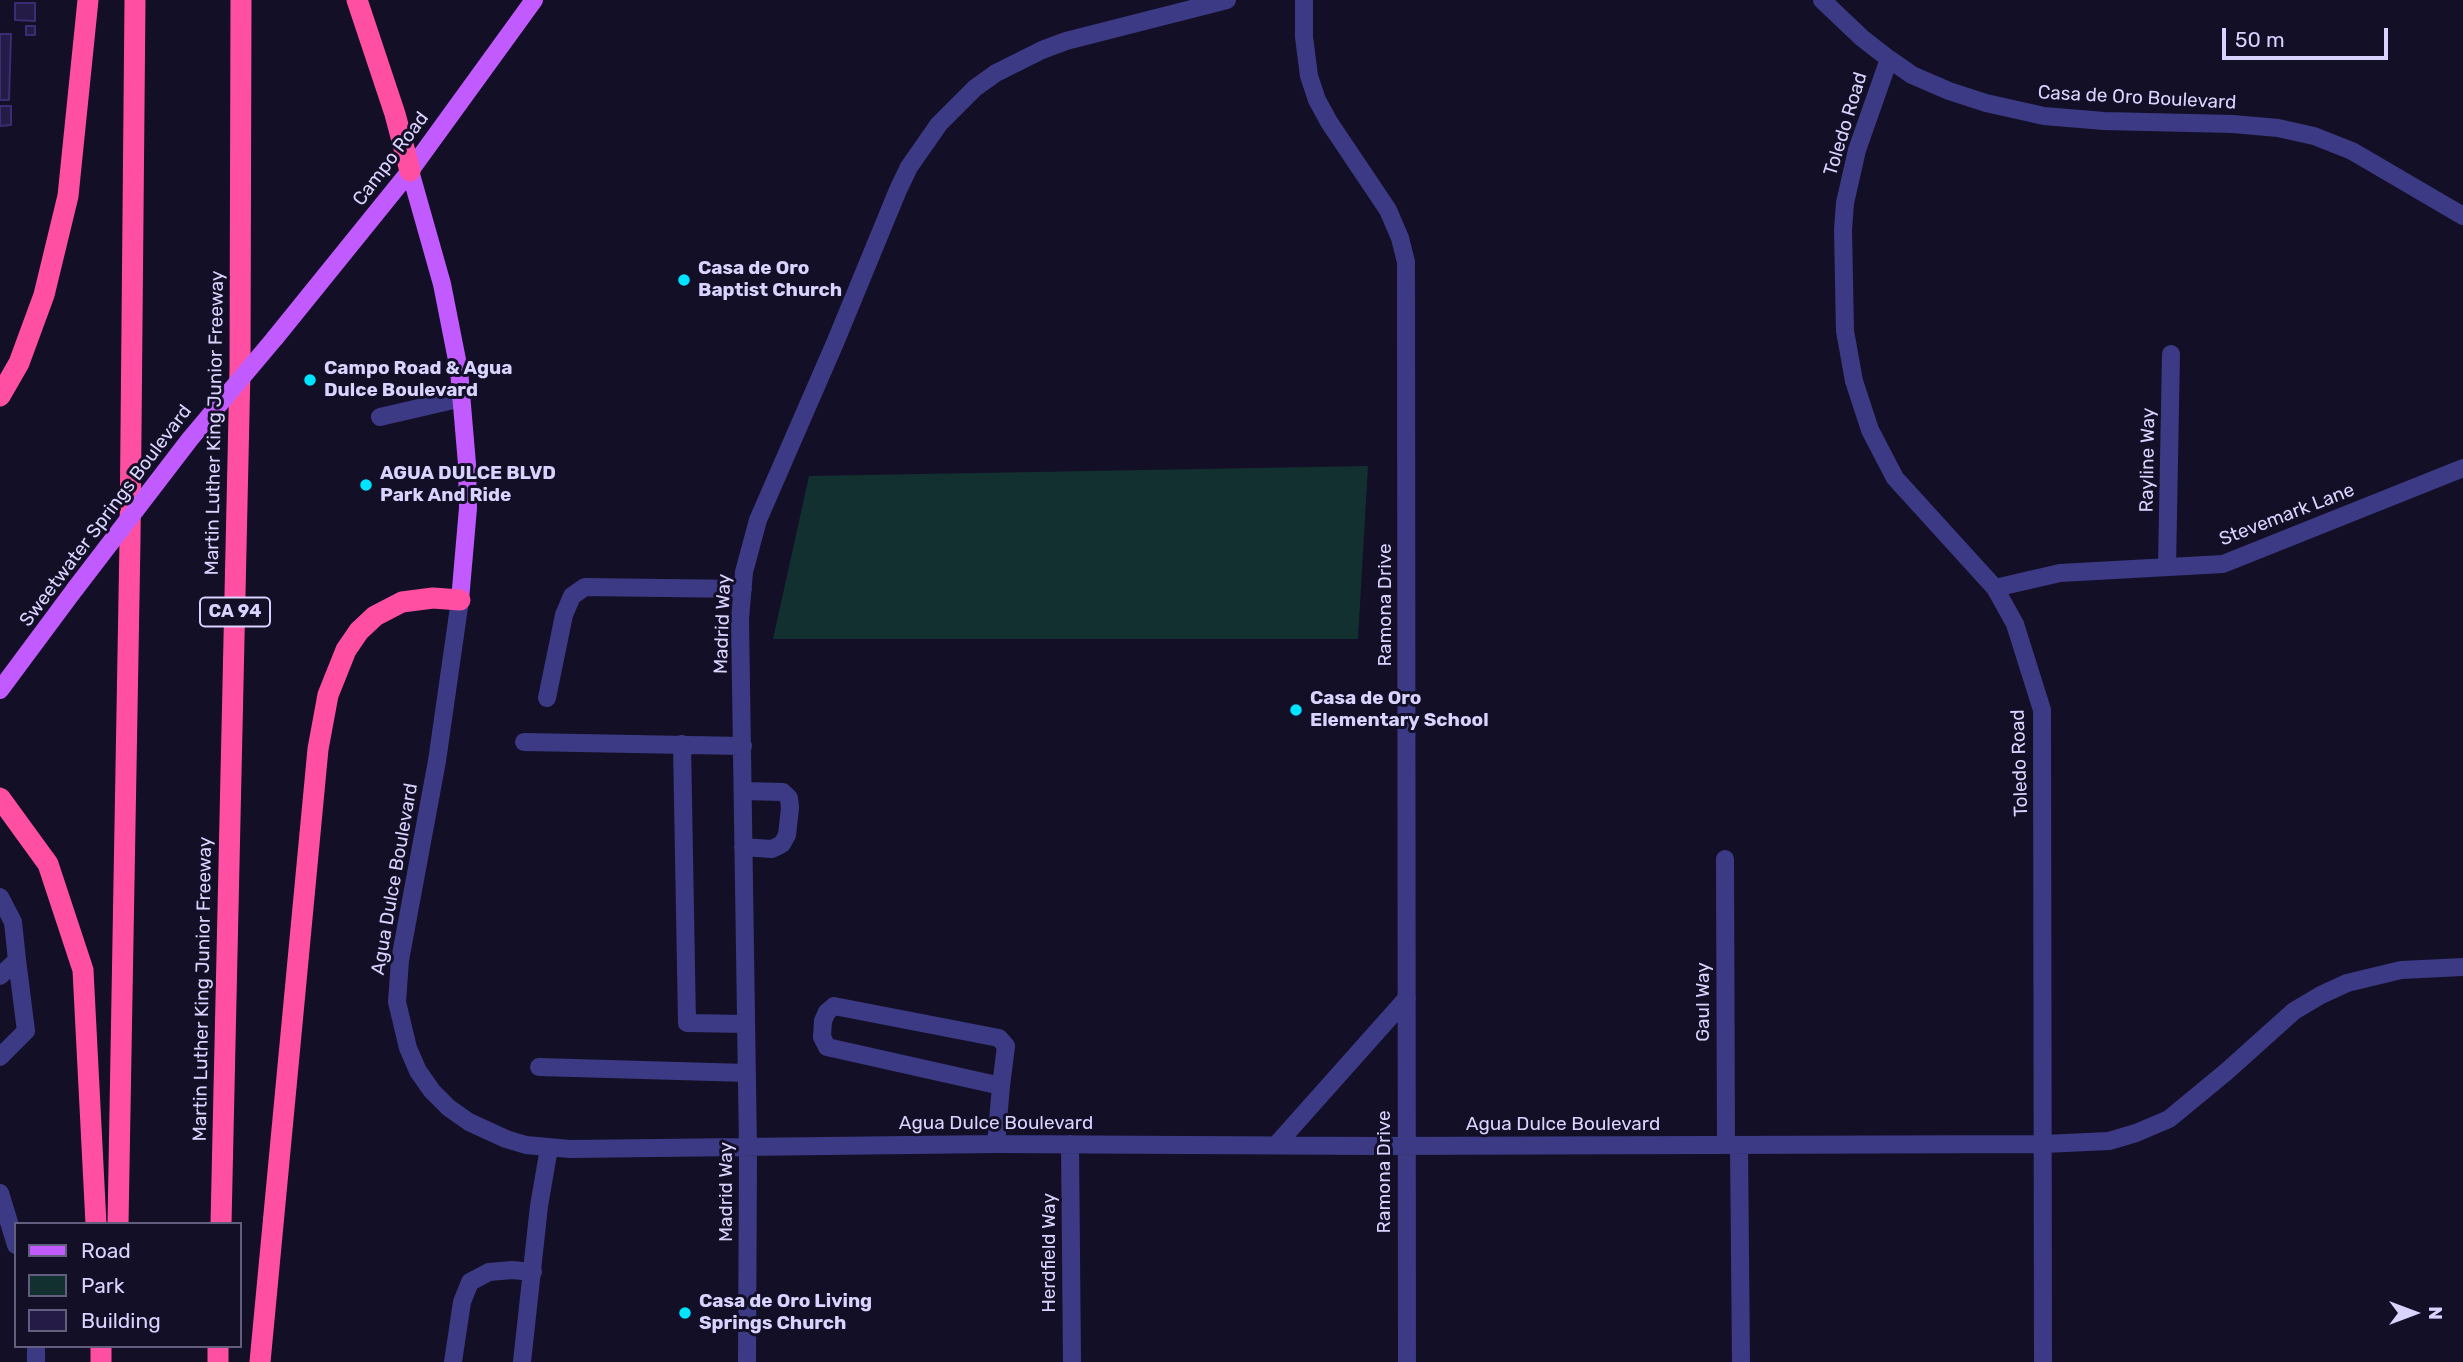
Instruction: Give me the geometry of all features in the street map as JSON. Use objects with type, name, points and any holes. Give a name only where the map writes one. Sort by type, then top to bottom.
[{"type":"highway","points":[[0,396],[19,363],[44,295],[68,196],[88,0]]},
{"type":"highway","points":[[117,1222],[129,568],[135,0]]},
{"type":"highway","name":"Martin Luther King Junior Freeway","points":[[221,1222],[240,383],[241,0]]},
{"type":"highway","points":[[357,0],[395,114],[410,171]]},
{"type":"highway","points":[[260,1362],[316,763],[321,722],[328,695],[346,650],[359,631],[375,616],[402,602],[433,598],[460,600]]},
{"type":"highway","points":[[0,797],[48,864],[83,970],[96,1222]]},
{"type":"main road","name":"Campo Road","points":[[275,338],[410,171],[534,0]]},
{"type":"main road","name":"Agua Dulce Boulevard","points":[[410,171],[442,284],[459,369],[468,508],[460,600]]},
{"type":"main road","name":"Sweetwater Springs Boulevard","points":[[0,690],[190,439],[275,338]]},
{"type":"street","name":"Madrid Way","points":[[747,1362],[748,1149],[740,619],[744,572],[758,520],[898,190],[909,167],[956,105],[1018,60],[1042,50],[1066,41],[1227,0]]},
{"type":"street","name":"Ramona Drive","points":[[1304,0],[1304,37],[1317,100],[1388,210],[1400,238],[1406,262],[1407,1362]]},
{"type":"street","name":"Casa de Oro Boulevard","points":[[1822,0],[1889,60],[1912,75],[1949,91],[1986,103],[2044,116],[2105,121],[2233,124],[2278,128],[2314,136],[2353,151],[2463,216]]},
{"type":"street","name":"Toledo Road","points":[[1889,60],[1857,150],[1845,203],[1845,331],[1849,356],[1870,430],[1895,478],[1995,588],[2015,624],[2042,710],[2043,1362]]},
{"type":"street","name":"Rayline Way","points":[[2167,567],[2171,354]]},
{"type":"street","points":[[380,417],[462,398]]},
{"type":"street","name":"Stevemark Lane","points":[[1995,588],[2060,573],[2223,564],[2463,468]]},
{"type":"street","points":[[547,698],[564,615],[572,596],[585,587],[743,589]]},
{"type":"street","name":"Agua Dulce Boulevard","points":[[460,600],[439,749],[400,960],[397,1002],[408,1048],[432,1091],[468,1122],[526,1145],[548,1148],[748,1149],[996,1144],[1406,1146],[2044,1144],[2109,1141],[2169,1119],[2294,1011],[2320,995],[2347,983],[2400,970],[2463,967]]},
{"type":"street","points":[[524,742],[743,746]]},
{"type":"street","points":[[682,744],[687,1023],[746,1024]]},
{"type":"street","points":[[743,791],[783,792],[789,798],[790,808],[787,835],[782,845],[772,849],[743,847]]},
{"type":"street","name":"Gaul Way","points":[[1725,859],[1741,1362]]},
{"type":"street","points":[[0,897],[13,922],[26,1031],[0,1057]]},
{"type":"street","points":[[0,931],[16,955]]},
{"type":"street","points":[[0,976],[16,955]]},
{"type":"street","points":[[1277,1144],[1407,998]]},
{"type":"street","points":[[996,1144],[1006,1046],[999,1038],[850,1007],[834,1006],[823,1021],[822,1037],[827,1047],[1001,1086]]},
{"type":"street","points":[[539,1067],[747,1073]]},
{"type":"street","name":"Herdfield Way","points":[[1070,1144],[1072,1362]]},
{"type":"street","points":[[522,1362],[548,1148]]},
{"type":"street","points":[[0,1193],[14,1238]]},
{"type":"street","points":[[453,1362],[462,1302],[470,1282],[489,1272],[533,1272]]},
{"type":"green space","points":[[1368,466],[1358,639],[773,639],[809,476]]},
{"type":"building","points":[[15,3],[35,3],[35,21],[15,20]]},
{"type":"building","points":[[26,26],[35,26],[35,35],[26,35]]},
{"type":"building","points":[[0,34],[11,34],[9,100],[0,100]]},
{"type":"building","points":[[0,106],[11,106],[11,125],[0,126]]},
{"type":"place","name":"Casa de Oro Baptist Church","points":[[684,280]]},
{"type":"place","name":"Campo Road & Agua Dulce Boulevard","points":[[310,380]]},
{"type":"place","name":"AGUA DULCE BLVD Park And Ride","points":[[366,485]]},
{"type":"place","name":"Casa de Oro Elementary School","points":[[1296,710]]},
{"type":"place","name":"Casa de Oro Living Springs Church","points":[[685,1313]]}]
